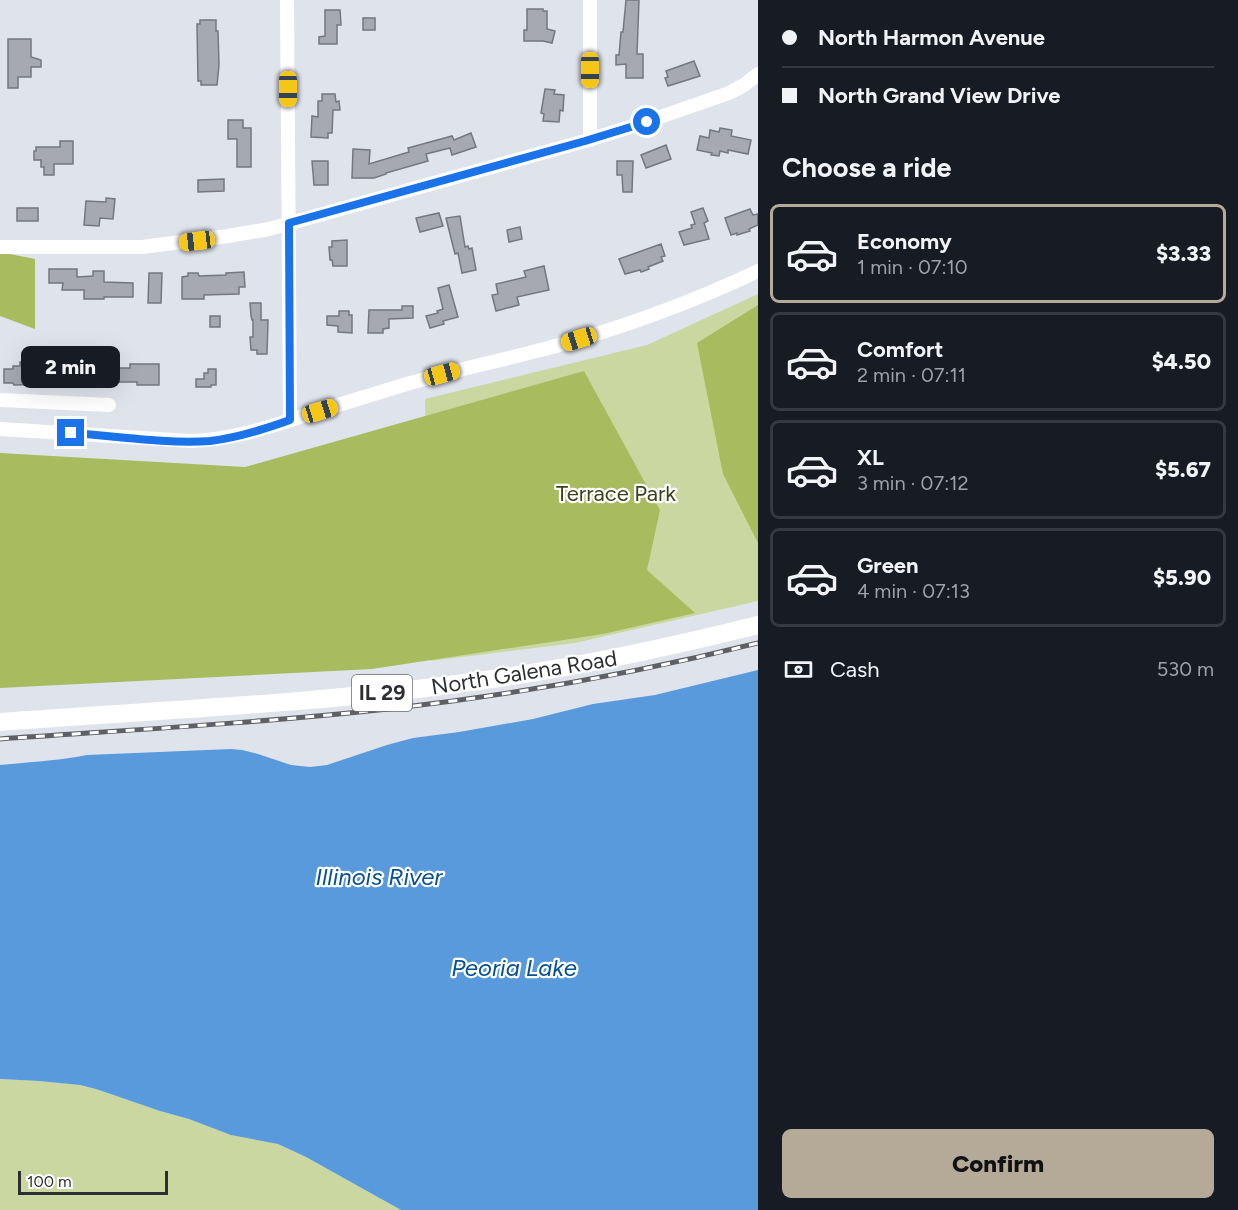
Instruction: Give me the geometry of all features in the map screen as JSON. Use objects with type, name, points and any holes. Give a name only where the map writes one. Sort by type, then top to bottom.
[{"type":"main road","name":"North Galena Road","points":[[0,722],[277,702],[436,687],[575,665],[758,625]]},
{"type":"street","points":[[287,0],[290,420]]},
{"type":"street","points":[[590,140],[591,0]]},
{"type":"street","points":[[0,247],[148,247],[228,237],[289,223],[590,140],[729,93],[758,74]]},
{"type":"street","points":[[0,429],[163,440],[201,441],[235,436],[422,380],[623,326],[758,271]]},
{"type":"street","points":[[0,400],[109,405]]},
{"type":"green space","points":[[0,252],[35,259],[35,329],[0,316]]},
{"type":"green space","name":"Terrace Park","points":[[758,294],[758,601],[575,643],[430,661],[425,399],[647,345]]},
{"type":"green space","points":[[758,305],[758,543],[723,474],[697,343]]},
{"type":"green space","points":[[584,371],[660,510],[647,570],[695,613],[603,634],[372,669],[0,688],[0,453],[245,467]]},
{"type":"green space","points":[[0,1079],[80,1085],[160,1111],[278,1144],[401,1210],[0,1210]]},
{"type":"water","name":"Peoria Lake","points":[[758,670],[758,1210],[401,1210],[278,1144],[231,1135],[189,1119],[80,1085],[0,1079],[0,765],[87,755],[231,749],[258,754],[291,765],[310,767],[327,765],[413,738],[533,719],[593,704],[655,695]]},
{"type":"building","points":[[626,0],[639,0],[637,54],[643,54],[643,78],[626,78],[626,64],[616,65],[616,55],[619,55],[621,32],[623,32]]},
{"type":"building","points":[[527,9],[547,11],[547,29],[555,31],[552,43],[524,41],[524,30],[527,30]]},
{"type":"building","points":[[325,10],[340,10],[341,25],[337,25],[337,44],[319,44],[319,37],[325,36]]},
{"type":"building","points":[[363,18],[375,18],[375,30],[363,30]]},
{"type":"building","points":[[200,20],[216,20],[219,65],[217,85],[201,85],[201,81],[198,81],[197,24],[200,24]]},
{"type":"building","points":[[8,39],[31,39],[31,57],[41,60],[41,67],[31,67],[31,77],[18,77],[18,88],[8,88]]},
{"type":"building","points":[[694,61],[700,76],[668,86],[665,78],[668,77],[666,71]]},
{"type":"building","points":[[545,89],[555,90],[554,94],[564,95],[563,111],[560,110],[559,122],[543,121],[544,114],[541,113]]},
{"type":"building","points":[[322,94],[335,94],[336,102],[339,101],[340,110],[333,110],[332,133],[328,133],[328,138],[311,137],[312,116],[318,117],[318,101],[322,101]]},
{"type":"building","points":[[228,120],[243,120],[243,128],[251,128],[251,167],[237,167],[237,139],[228,139]]},
{"type":"building","points":[[720,128],[732,130],[731,136],[751,140],[748,154],[728,150],[728,153],[720,151],[719,156],[697,150],[700,136],[709,138],[710,130],[719,132]]},
{"type":"building","points":[[471,133],[476,147],[452,155],[450,148],[426,154],[428,161],[374,178],[352,178],[353,149],[370,150],[369,164],[409,152],[408,148],[452,136],[454,140]]},
{"type":"building","points":[[60,141],[73,141],[73,164],[54,164],[54,175],[44,175],[41,160],[34,160],[34,151],[36,147],[60,147]]},
{"type":"building","points":[[666,145],[671,159],[646,168],[641,155]]},
{"type":"building","points":[[312,161],[328,161],[328,185],[314,185]]},
{"type":"building","points":[[617,161],[633,161],[632,192],[623,192],[622,175],[617,175]]},
{"type":"building","points":[[224,179],[224,191],[198,192],[198,180]]},
{"type":"building","points":[[106,198],[115,199],[113,219],[100,218],[99,226],[84,225],[86,201],[106,202]]},
{"type":"building","points":[[17,208],[38,208],[38,221],[17,221]]},
{"type":"building","points":[[703,208],[708,221],[704,223],[709,239],[684,245],[679,232],[692,228],[691,225],[695,224],[691,212]]},
{"type":"building","points":[[750,209],[753,215],[758,214],[758,225],[749,229],[750,231],[731,235],[725,218]]},
{"type":"building","points":[[439,213],[443,226],[420,232],[416,218]]},
{"type":"building","points":[[460,216],[465,247],[472,248],[476,270],[462,273],[446,218]]},
{"type":"building","points":[[520,227],[522,239],[509,242],[507,230]]},
{"type":"building","points":[[347,240],[347,266],[333,266],[329,247],[332,247],[332,241]]},
{"type":"building","points":[[661,244],[665,256],[661,257],[663,261],[641,272],[640,270],[625,274],[619,259]]},
{"type":"building","points":[[544,266],[549,290],[517,297],[519,305],[496,311],[492,295],[498,294],[496,284],[526,277],[524,271]]},
{"type":"building","points":[[49,269],[77,269],[77,277],[93,276],[93,271],[104,271],[104,282],[133,283],[133,297],[84,299],[84,290],[62,290],[63,283],[49,283]]},
{"type":"building","points":[[244,272],[245,287],[239,287],[239,294],[204,295],[204,299],[182,299],[182,277],[188,276],[188,273],[198,273],[199,276]]},
{"type":"building","points":[[149,273],[162,273],[161,303],[148,303]]},
{"type":"building","points":[[449,285],[458,317],[430,328],[426,316],[443,309],[438,288]]},
{"type":"building","points":[[250,303],[261,303],[261,320],[268,320],[267,354],[257,354],[257,350],[251,350],[250,337],[253,337],[253,320]]},
{"type":"building","points":[[402,306],[413,306],[413,318],[389,319],[389,328],[383,329],[383,333],[368,333],[369,310],[402,310]]},
{"type":"building","points":[[339,311],[349,311],[349,315],[352,315],[352,333],[338,332],[338,326],[327,325],[327,316],[339,316]]},
{"type":"building","points":[[210,316],[220,316],[220,327],[210,327]]},
{"type":"building","points":[[108,353],[108,368],[130,368],[130,364],[159,364],[159,385],[137,385],[137,382],[61,384],[61,370],[53,370],[52,358],[64,358],[64,365],[84,365],[84,355]]},
{"type":"building","points":[[20,362],[30,362],[30,366],[44,366],[44,384],[4,383],[4,369],[20,366]]},
{"type":"building","points":[[208,369],[216,369],[216,385],[196,387],[196,379],[204,379],[204,373],[208,373]]},
{"type":"railway","points":[[0,739],[194,726],[388,709],[528,690],[621,673],[758,643]]},
{"type":"route","points":[[71,433],[209,441],[248,433],[290,420],[289,223],[647,122]]},
{"type":"water label","name":"Illinois River","points":[[379,877]]}]
